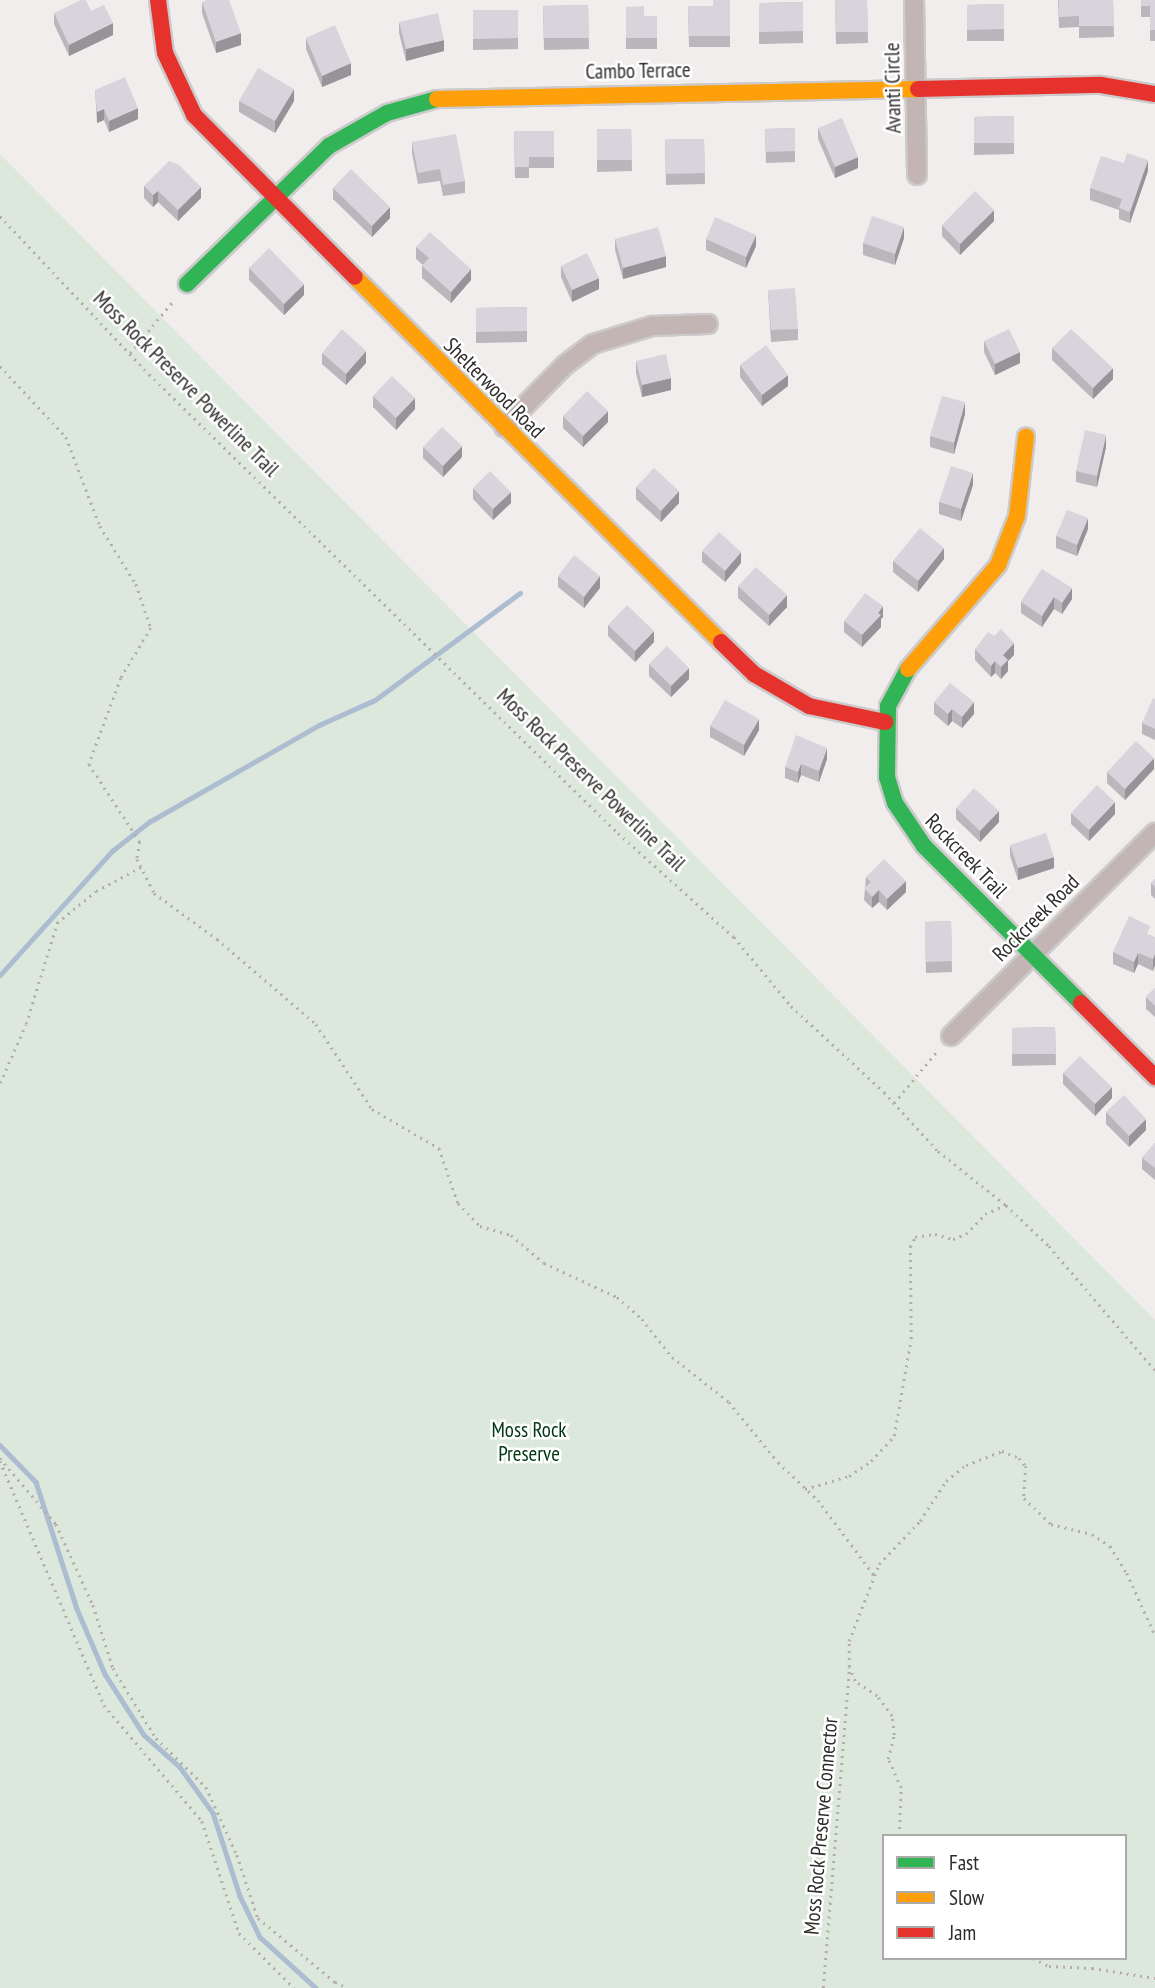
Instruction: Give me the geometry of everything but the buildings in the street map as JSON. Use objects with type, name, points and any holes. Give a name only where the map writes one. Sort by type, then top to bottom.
[{"type":"street","name":"Shelterwood Road","points":[[158,0],[164,53],[183,96],[211,135],[504,427],[754,674],[809,706],[885,722]]},
{"type":"street","name":"Avanti Circle","points":[[914,0],[918,175]]},
{"type":"street","name":"Cambo Terrace","points":[[187,284],[273,197],[347,134],[387,113],[439,99],[1101,85],[1155,94]]},
{"type":"street","points":[[504,427],[565,365],[593,344],[652,326],[708,324]]},
{"type":"street","name":"Rockcreek Trail","points":[[1026,437],[1017,516],[998,565],[979,592],[914,658],[896,689],[885,722],[887,777],[906,824],[1155,1077]]},
{"type":"street","name":"Rockcreek Road","points":[[951,1036],[1155,832]]},
{"type":"path","name":"Moss Rock Preserve Powerline Trail","points":[[0,216],[130,354],[618,833],[734,936],[791,1006],[894,1103],[938,1151],[1006,1205],[1102,1304],[1155,1370]]},
{"type":"path","points":[[130,354],[187,284]]},
{"type":"path","points":[[0,366],[66,437],[100,526],[135,584],[151,628],[121,678],[89,764],[130,824],[139,842],[137,859],[155,893],[217,939],[316,1024],[372,1109],[439,1147],[458,1203],[480,1226],[511,1235],[544,1263],[617,1297],[672,1357],[729,1402],[805,1489],[874,1576]]},
{"type":"path","points":[[0,1083],[26,1024],[57,923],[96,891],[141,867]]},
{"type":"path","points":[[894,1103],[951,1036]]},
{"type":"path","points":[[805,1489],[849,1476],[871,1461],[894,1436],[911,1339],[910,1247],[915,1237],[935,1234],[953,1239],[966,1234],[985,1213],[1006,1205]]},
{"type":"path","name":"Moss Rock Preserve Connector","points":[[823,1988],[849,1641],[874,1576],[887,1554],[920,1521],[946,1481],[966,1465],[1002,1451],[1026,1466],[1024,1498],[1051,1524],[1092,1534],[1110,1546],[1127,1573],[1155,1635]]},
{"type":"path","points":[[0,1460],[56,1524],[93,1605],[113,1668],[156,1738],[206,1787],[237,1855],[258,1918],[335,1982],[348,1988]]},
{"type":"path","points":[[0,1460],[104,1705],[202,1821],[239,1933],[294,1988]]},
{"type":"path","points":[[849,1667],[855,1681],[877,1696],[891,1716],[894,1735],[888,1759],[901,1788],[899,1834]]},
{"type":"path","points":[[1037,1960],[1049,1966],[1092,1968],[1155,1978]]},
{"type":"green space","name":"Moss Rock Preserve","points":[[0,154],[1155,1320],[1155,1988],[0,1988]]},
{"type":"waterway","points":[[0,975],[112,851],[149,822],[319,725],[375,700],[520,593]]},
{"type":"waterway","points":[[0,1445],[36,1482],[77,1609],[105,1674],[144,1735],[180,1767],[213,1813],[240,1896],[260,1937],[316,1988]]},
{"type":"traffic: fast","points":[[187,284],[329,146],[387,113],[437,99]]},
{"type":"traffic: fast","points":[[908,669],[888,706],[887,777],[895,803],[924,846],[1081,1003]]},
{"type":"traffic: slow","points":[[437,99],[918,89]]},
{"type":"traffic: slow","points":[[355,277],[721,642]]},
{"type":"traffic: slow","points":[[908,669],[998,565],[1017,516],[1026,437]]},
{"type":"traffic: jam","points":[[158,0],[165,53],[194,115],[355,277]]},
{"type":"traffic: jam","points":[[918,89],[1101,85],[1155,94]]},
{"type":"traffic: jam","points":[[721,642],[754,674],[809,706],[885,722]]},
{"type":"traffic: jam","points":[[1081,1003],[1155,1077]]}]
